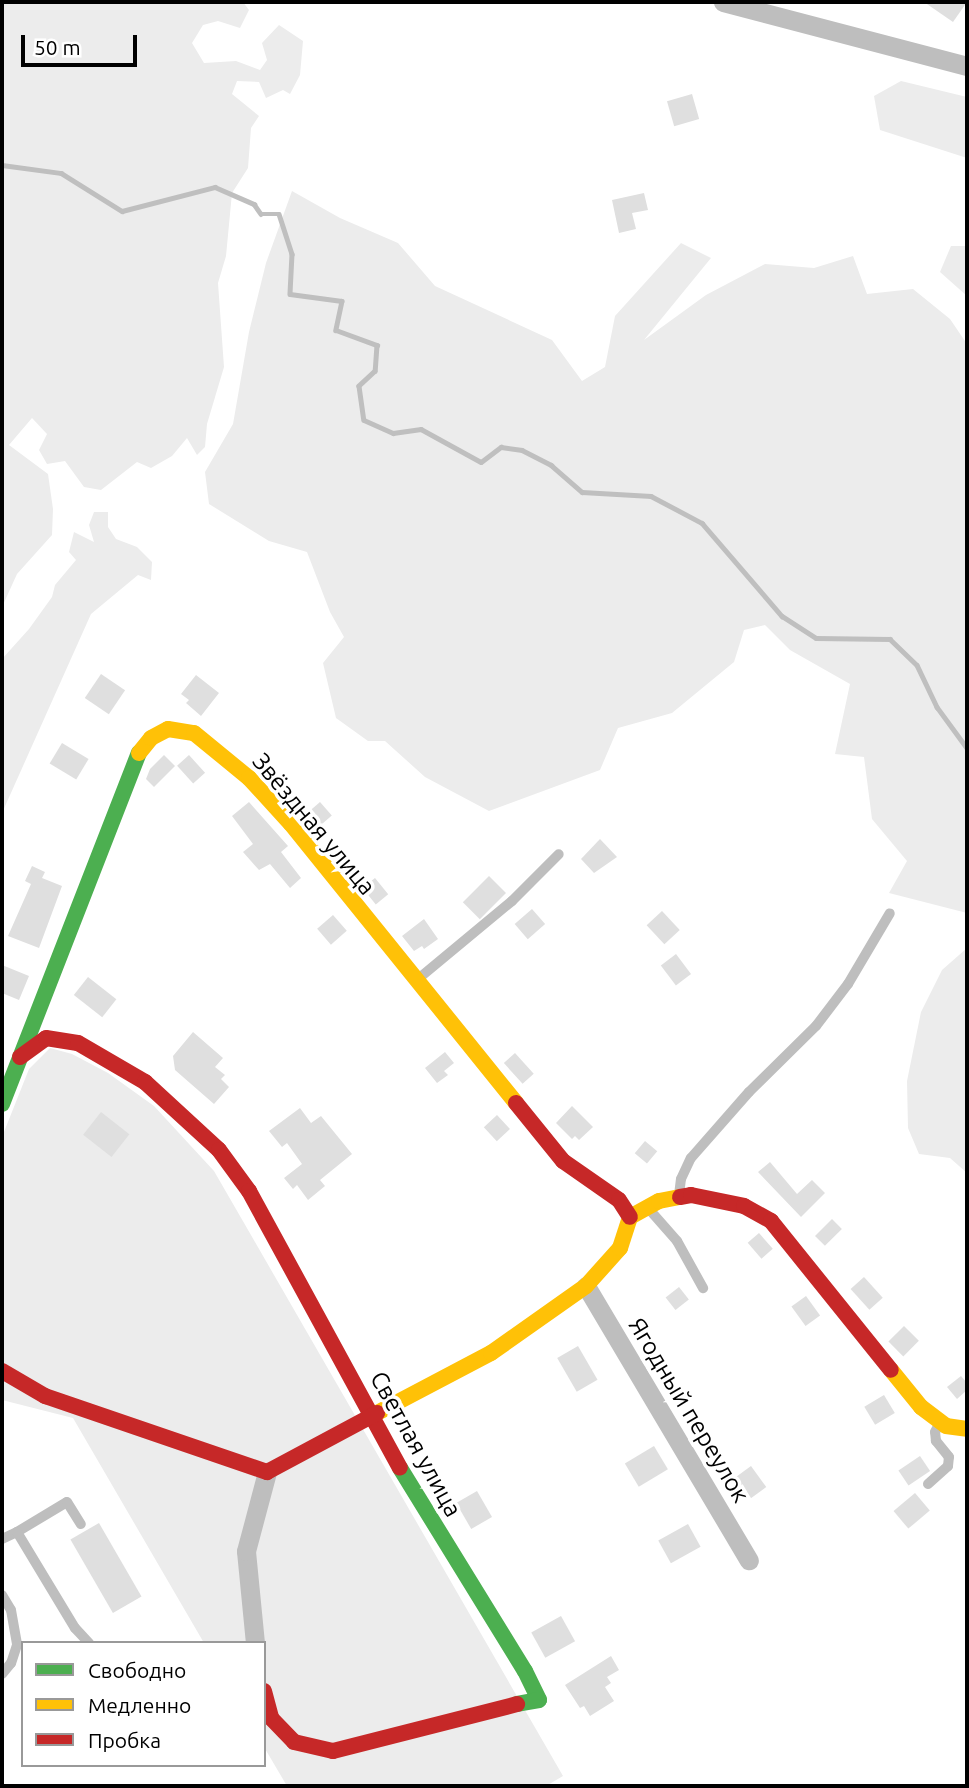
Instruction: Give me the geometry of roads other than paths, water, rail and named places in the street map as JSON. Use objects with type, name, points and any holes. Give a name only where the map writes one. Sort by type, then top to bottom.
[{"type":"street","points":[[723,2],[967,66]]},
{"type":"street","name":"Звёздная улица","points":[[2,1104],[139,753],[151,738],[168,729],[194,733],[249,778],[291,824],[415,981],[563,1161],[619,1200],[631,1217]]},
{"type":"street","name":"Светлая улица","points":[[20,1057],[46,1038],[78,1043],[145,1082],[219,1150],[248,1191],[422,1508],[525,1671],[539,1700],[488,1710],[450,1723],[333,1751],[294,1742],[271,1718],[266,1699]]},
{"type":"street","points":[[2,1371],[45,1396],[267,1472],[491,1353],[586,1286],[620,1248],[631,1217],[648,1208],[691,1195],[744,1206],[771,1221],[921,1407],[941,1422],[967,1429]]},
{"type":"street","name":"Ягодный переулок","points":[[586,1286],[750,1560]]},
{"type":"street","points":[[255,1641],[246,1551],[267,1472]]},
{"type":"lane","points":[[415,981],[512,901],[559,854]]},
{"type":"lane","points":[[679,1198],[681,1179],[691,1158],[749,1092],[816,1026],[848,984],[890,913]]},
{"type":"lane","points":[[648,1208],[677,1241],[703,1288]]},
{"type":"lane","points":[[928,1484],[948,1466],[949,1457],[936,1441],[934,1433],[941,1422]]},
{"type":"lane","points":[[2,1539],[67,1502],[80,1524]]},
{"type":"lane","points":[[17,1531],[75,1628],[87,1641]]},
{"type":"lane","points":[[2,1595],[11,1610],[17,1645],[11,1662],[2,1674]]},
{"type":"waterway","points":[[2,165],[61,173],[122,211],[215,187],[254,204],[261,214],[279,214],[292,254],[290,294],[342,301],[336,330],[377,345],[375,371],[359,386],[364,420],[393,433],[421,429],[481,462],[501,447],[522,450],[551,465],[582,492],[651,496],[702,523],[782,616],[816,638],[890,639],[917,665],[937,707],[967,748]]}]
